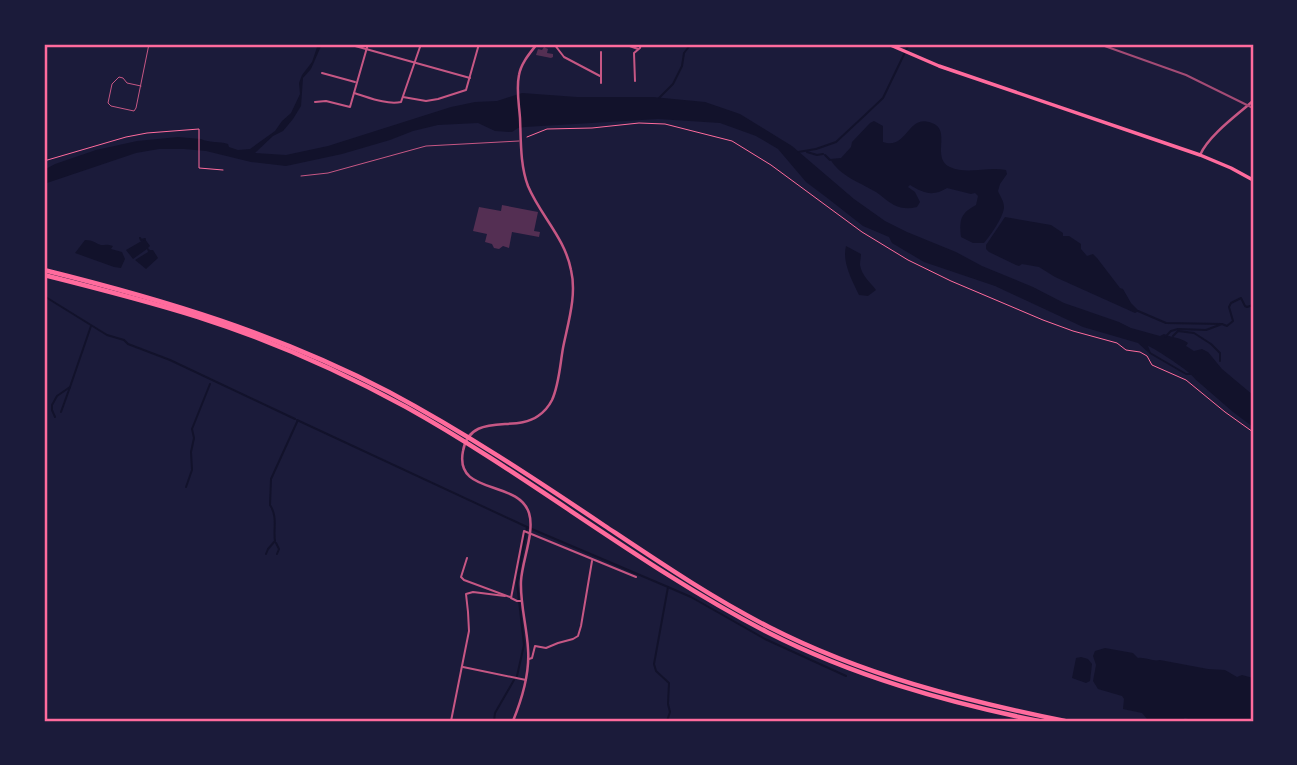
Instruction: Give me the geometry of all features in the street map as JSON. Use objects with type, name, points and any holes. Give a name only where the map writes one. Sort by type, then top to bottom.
[{"type":"highway","points":[[44,272],[190,314],[247,334],[384,395],[515,472],[683,583],[784,640],[847,668],[902,687],[1039,721]]},
{"type":"highway","points":[[44,272],[144,295],[227,321],[353,374],[479,444],[709,593],[768,627],[816,650],[941,693],[1065,721]]},
{"type":"main road","points":[[888,44],[939,66],[1200,155],[1253,180]]},
{"type":"street","points":[[348,44],[470,78]]},
{"type":"street","points":[[315,102],[326,101],[350,107],[368,44]]},
{"type":"street","points":[[354,93],[395,103],[401,102],[421,44]]},
{"type":"street","points":[[403,97],[422,101],[466,90],[479,44]]},
{"type":"street","points":[[513,721],[521,701],[528,660],[519,601],[529,514],[523,502],[509,493],[478,483],[467,472],[462,460],[463,448],[474,431],[482,427],[529,421],[538,417],[549,405],[557,384],[572,298],[573,277],[568,258],[527,183],[524,170],[519,75],[537,44]]},
{"type":"street","points":[[554,44],[563,55],[600,76]]},
{"type":"street","points":[[624,44],[639,49]]},
{"type":"street","points":[[635,81],[634,54],[641,44]]},
{"type":"street","points":[[901,44],[902,51]]},
{"type":"street","points":[[601,52],[601,83]]},
{"type":"street","points":[[322,73],[356,83]]},
{"type":"street","points":[[1200,155],[1216,135],[1253,100]]},
{"type":"street","points":[[528,531],[636,577]]},
{"type":"street","points":[[511,598],[528,531]]},
{"type":"street","points":[[467,558],[461,577],[468,583],[519,601]]},
{"type":"street","points":[[528,660],[532,657],[535,646],[546,648],[576,638],[592,559]]},
{"type":"street","points":[[451,721],[468,631],[466,594],[470,592],[505,596]]},
{"type":"street","points":[[462,667],[526,680]]},
{"type":"lane","points":[[141,86],[127,83],[119,77],[112,84],[108,103],[134,111],[141,86],[149,44]]},
{"type":"lane","points":[[301,177],[328,173],[426,146],[521,139]]},
{"type":"path","points":[[521,139],[547,129],[665,124],[732,141],[771,165],[862,232],[908,260],[1043,320],[1117,343],[1126,350],[1140,352],[1147,356],[1154,367],[1186,380],[1253,432]]},
{"type":"path","points":[[44,160],[125,137],[199,129],[199,167],[223,170]]},
{"type":"shaded area","points":[[318,44],[322,44],[311,69],[303,78],[301,106],[283,131],[273,136],[255,153],[286,155],[328,146],[451,107],[497,101],[522,93],[577,97],[653,97],[705,102],[740,114],[792,146],[854,199],[885,221],[907,232],[1064,303],[1131,328],[1182,340],[1194,351],[1202,349],[1208,352],[1222,369],[1253,395],[1253,427],[1187,371],[1152,348],[1148,346],[1150,354],[1138,343],[1083,327],[995,286],[924,262],[892,243],[889,237],[863,226],[806,182],[778,149],[756,136],[720,123],[658,119],[525,127],[512,132],[495,131],[478,123],[438,125],[342,154],[286,166],[251,162],[206,151],[159,149],[136,153],[44,184],[44,170],[55,164],[96,150],[137,141],[178,137],[225,143],[238,150],[250,149],[275,131],[291,113],[300,94],[299,83],[302,75],[312,62]]},
{"type":"shaded area","points":[[874,121],[883,126],[883,142],[891,143],[902,138],[916,124],[929,122],[940,130],[942,157],[950,167],[963,170],[1006,170],[1007,174],[998,191],[1003,211],[984,243],[973,243],[961,237],[962,217],[976,205],[978,196],[975,193],[947,188],[928,193],[910,185],[908,187],[915,192],[920,202],[917,207],[903,208],[850,178],[834,165],[830,159],[841,158],[852,142]]},
{"type":"shaded area","points":[[1005,217],[1051,225],[1063,233],[1063,236],[1069,236],[1081,244],[1081,249],[1087,256],[1093,254],[1097,258],[1139,311],[1135,313],[1055,277],[1039,267],[1022,264],[1019,266],[989,252],[986,245]]},
{"type":"shaded area","points":[[145,239],[150,246],[148,248],[153,250],[158,258],[146,269],[135,260],[148,252],[147,249],[133,259],[126,250]]},
{"type":"shaded area","points":[[85,240],[111,245],[111,249],[122,252],[125,259],[121,268],[75,253]]},
{"type":"shaded area","points":[[846,246],[861,254],[861,269],[876,290],[868,296],[859,295],[852,281],[846,263]]},
{"type":"shaded area","points":[[1105,648],[1133,653],[1138,658],[1225,670],[1237,677],[1242,675],[1253,678],[1253,721],[1147,719],[1142,713],[1123,709],[1122,696],[1098,689],[1093,681],[1096,665],[1093,656],[1095,651]]},
{"type":"shaded area","points":[[1081,657],[1092,664],[1090,681],[1086,683],[1072,678],[1076,658]]},
{"type":"building","points":[[544,47],[553,57],[536,55],[538,49],[542,50]]},
{"type":"building","points":[[502,205],[538,212],[534,231],[540,232],[539,237],[512,232],[509,248],[503,246],[499,249],[485,242],[487,234],[473,231],[479,207],[501,211]]},
{"type":"waterway","points":[[659,98],[673,84],[682,66],[684,53],[691,44]]},
{"type":"waterway","points":[[798,152],[836,142],[883,98],[909,44]]},
{"type":"waterway","points":[[807,152],[823,154]]},
{"type":"waterway","points":[[825,155],[830,160]]},
{"type":"waterway","points":[[140,238],[145,239]]},
{"type":"waterway","points":[[44,296],[107,335],[170,360],[295,419]]},
{"type":"waterway","points":[[1165,337],[1178,329],[1206,330],[1222,324],[1227,326],[1233,321],[1229,307],[1231,303],[1241,298],[1245,306],[1253,305]]},
{"type":"waterway","points":[[1138,311],[1166,323],[1222,324]]},
{"type":"waterway","points":[[55,417],[52,405],[57,396],[70,387],[91,326]]},
{"type":"waterway","points":[[1173,336],[1178,331],[1194,333],[1220,353],[1220,361]]},
{"type":"waterway","points":[[1150,353],[1186,374],[1195,374]]},
{"type":"waterway","points":[[186,487],[192,470],[192,429],[210,384]]},
{"type":"waterway","points":[[61,412],[70,387]]},
{"type":"waterway","points":[[297,420],[527,527],[517,583],[524,645],[517,676]]},
{"type":"waterway","points":[[266,554],[275,541],[275,519],[270,505],[271,479],[297,422]]},
{"type":"waterway","points":[[527,527],[668,587],[654,664],[656,671],[669,683],[670,712],[667,721]]},
{"type":"waterway","points":[[276,543],[279,549],[277,554]]},
{"type":"waterway","points":[[668,587],[765,639],[846,676]]},
{"type":"waterway","points":[[494,721],[495,713],[514,680]]},
{"type":"railway","points":[[1099,44],[1186,75],[1253,108]]}]
